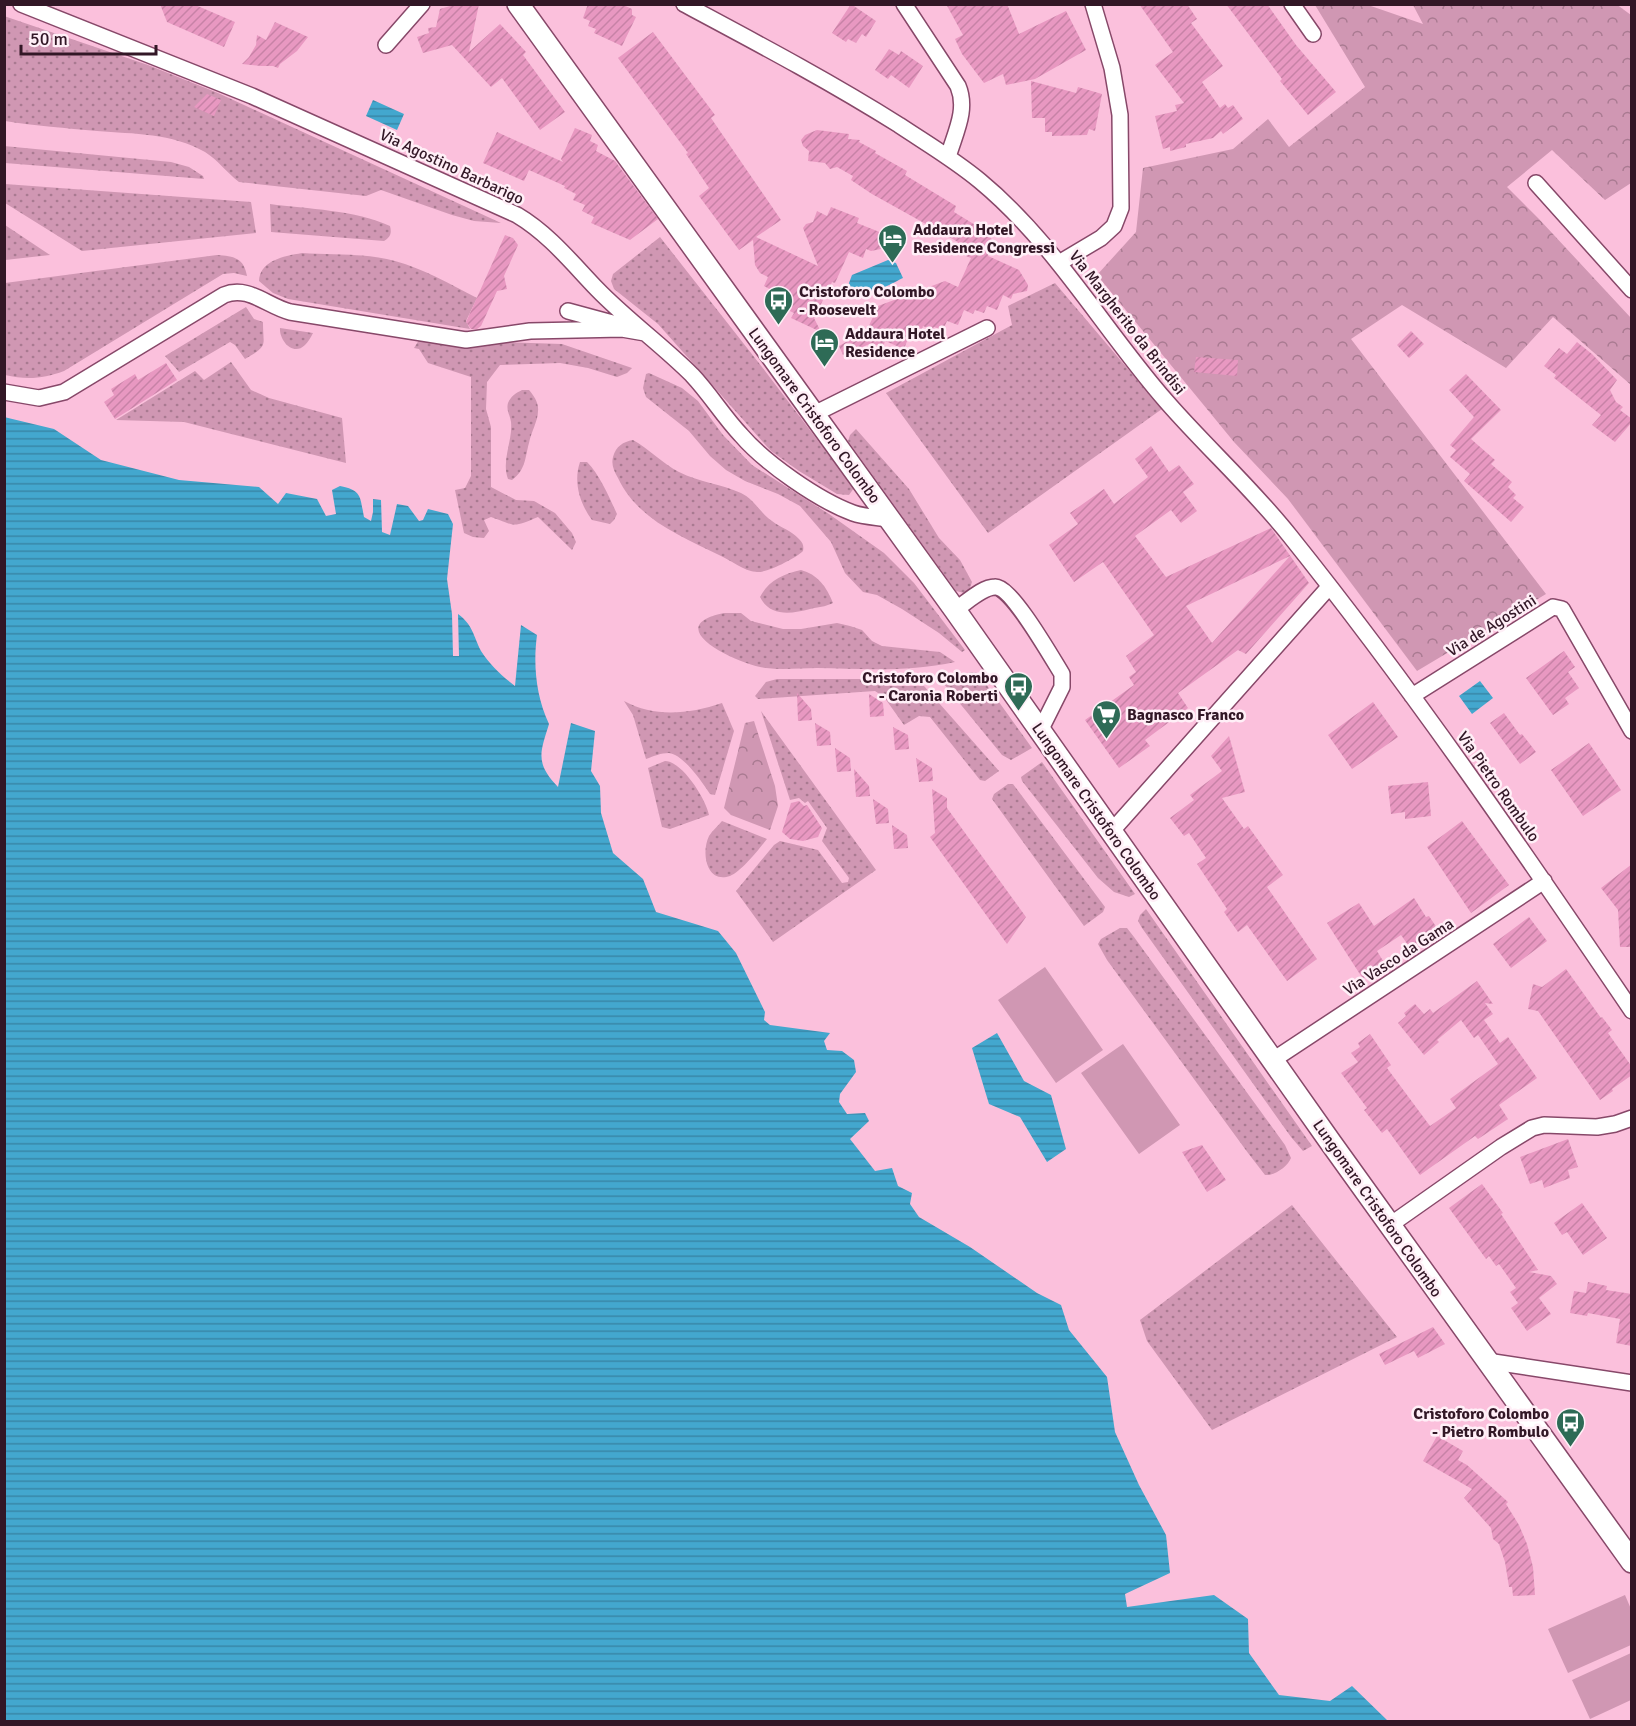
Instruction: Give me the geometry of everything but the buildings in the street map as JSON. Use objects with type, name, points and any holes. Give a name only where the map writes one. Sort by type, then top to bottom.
[{"type":"main road","name":"Lungomare Cristoforo Colombo","points":[[518,4],[955,610],[1390,1225],[1632,1562]]},
{"type":"street","name":"Via Agostino Barbarigo","points":[[21,4],[252,96],[531,223],[600,293],[693,376],[740,434],[771,464],[844,509],[856,514],[889,519]]},
{"type":"street","points":[[386,45],[422,4]]},
{"type":"street","name":"Via Margherito da Brindisi","points":[[684,4],[831,84],[948,157],[981,182],[1019,217],[1059,263],[1141,371],[1167,402],[1259,498],[1329,587]]},
{"type":"street","points":[[904,4],[958,86],[963,98],[962,111],[948,157]]},
{"type":"street","points":[[1059,263],[1101,238],[1114,226],[1121,208],[1120,115],[1112,68],[1094,4]]},
{"type":"street","points":[[1292,4],[1313,34]]},
{"type":"street","points":[[1536,183],[1632,290]]},
{"type":"street","points":[[4,392],[39,398],[64,392],[224,295],[235,292],[252,294],[269,305],[290,312],[466,340],[530,332],[622,329],[645,333]]},
{"type":"street","points":[[568,311],[645,333]]},
{"type":"street","points":[[814,414],[987,328]]},
{"type":"street","points":[[955,610],[981,592],[993,587],[1003,589],[1016,603],[1062,674],[1062,687],[1040,731]]},
{"type":"street","points":[[1111,832],[1329,587]]},
{"type":"street","name":"Via Pietro Rombulo","points":[[1329,587],[1412,696],[1544,881],[1632,1011]]},
{"type":"street","name":"Via de Agostini","points":[[1412,696],[1553,607],[1562,609],[1632,731]]},
{"type":"street","name":"Via Vasco da Gama","points":[[1273,1060],[1544,881]]},
{"type":"street","points":[[1390,1225],[1532,1128],[1544,1125],[1597,1127],[1632,1118]]},
{"type":"street","points":[[1487,1361],[1632,1383]]},
{"type":"green space","points":[[1616,4],[1631,15],[1631,183],[1605,200],[1552,150],[1507,187],[1631,318],[1631,385],[1553,317],[1506,368],[1402,305],[1351,339],[1546,594],[1417,671],[1288,499],[1234,442],[1097,275],[1136,232],[1143,168],[1233,149],[1268,119],[1289,147],[1365,87],[1315,5],[1368,5],[1423,24],[1413,5]]},
{"type":"green space","points":[[4,16],[148,65],[218,93],[501,223],[474,221],[452,215],[381,190],[366,196],[239,182],[205,152],[166,138],[5,121]]},
{"type":"green space","points":[[4,146],[171,162],[189,167],[204,179],[5,163]]},
{"type":"green space","points":[[5,184],[251,202],[256,233],[82,251],[5,203]]},
{"type":"green space","points":[[270,204],[362,217],[390,226],[391,233],[384,241],[271,232]]},
{"type":"green space","points":[[5,225],[50,255],[5,260]]},
{"type":"green space","points":[[660,237],[854,488],[849,495],[837,494],[771,451],[658,324],[614,289],[611,281],[613,274]]},
{"type":"green space","points":[[302,253],[384,258],[406,264],[447,282],[477,298],[466,321],[470,329],[288,299],[273,293],[259,281],[264,268],[274,260]]},
{"type":"green space","points":[[217,255],[237,259],[246,270],[247,276],[234,273],[223,274],[64,371],[34,378],[5,375],[5,283]]},
{"type":"green space","points":[[1055,283],[1162,409],[988,533],[886,393],[1012,325],[1008,306]]},
{"type":"green space","points":[[246,307],[254,319],[263,322],[264,341],[261,348],[245,359],[230,342],[179,372],[165,356]]},
{"type":"green space","points":[[280,328],[313,333],[305,345],[296,349],[284,342]]},
{"type":"green space","points":[[419,340],[469,347],[504,342],[562,344],[632,368],[617,377],[588,368],[560,363],[500,365],[487,382],[486,409],[491,427],[491,487],[516,500],[534,501],[555,513],[572,533],[576,542],[572,550],[538,517],[514,524],[491,517],[484,520],[489,531],[484,538],[464,533],[455,490],[465,488],[471,476],[471,377],[428,363],[419,349],[414,348]]},
{"type":"green space","points":[[231,362],[251,390],[269,398],[342,418],[346,463],[184,422],[116,420],[195,371],[204,380]]},
{"type":"green space","points":[[649,373],[682,388],[698,401],[723,435],[752,465],[829,514],[884,553],[914,583],[965,650],[962,652],[939,633],[902,609],[877,595],[863,592],[845,573],[831,542],[800,506],[726,470],[710,456],[689,431],[646,397],[643,388],[646,374]]},
{"type":"green space","points":[[522,390],[529,390],[534,397],[538,405],[538,415],[522,468],[512,480],[508,479],[506,472],[511,429],[508,406],[512,397]]},
{"type":"green space","points":[[856,429],[909,489],[939,538],[960,560],[972,582],[968,594],[956,591],[848,441]]},
{"type":"green space","points":[[633,440],[679,472],[746,496],[768,518],[796,536],[802,543],[803,551],[774,568],[757,572],[742,568],[662,525],[637,505],[627,493],[613,468],[612,460],[618,447]]},
{"type":"green space","points":[[580,462],[587,462],[592,467],[617,514],[610,524],[592,520],[584,507],[577,477]]},
{"type":"green space","points":[[801,570],[821,582],[833,603],[788,613],[769,608],[760,597],[763,591],[782,576]]},
{"type":"green space","points":[[724,613],[741,613],[751,621],[783,629],[801,629],[837,623],[862,630],[872,641],[882,646],[940,652],[955,662],[886,669],[779,669],[755,666],[724,653],[710,645],[701,636],[698,627],[705,619]]},
{"type":"green space","points":[[970,672],[978,673],[1032,748],[1011,760],[1002,755],[944,684]]},
{"type":"green space","points":[[777,679],[878,679],[885,686],[924,686],[999,771],[985,781],[980,780],[930,717],[919,716],[904,725],[884,697],[875,691],[758,699],[755,696],[766,682]]},
{"type":"green space","points":[[624,701],[660,712],[685,712],[722,703],[734,731],[715,795],[710,794],[692,770],[675,755],[669,753],[646,759],[633,715]]},
{"type":"green space","points":[[761,711],[876,870],[773,942],[736,891],[774,845],[780,841],[818,850],[842,883],[848,882],[849,878],[822,841],[827,828],[808,801],[805,803],[799,798],[790,800]]},
{"type":"green space","points":[[754,721],[775,786],[778,806],[770,830],[731,815],[724,808],[745,723]]},
{"type":"green space","points":[[665,761],[679,767],[686,774],[703,800],[709,815],[670,829],[662,827],[648,768]]},
{"type":"green space","points":[[1042,762],[1135,894],[1129,897],[1114,892],[1098,878],[1022,781],[1021,777]]},
{"type":"green space","points":[[1008,784],[1013,784],[1105,907],[1103,912],[1084,926],[992,799],[994,794]]},
{"type":"green space","points":[[722,821],[767,839],[739,870],[730,876],[722,877],[711,871],[706,858],[706,850],[709,836]]},
{"type":"green space","points":[[1146,909],[1312,1146],[1303,1151],[1291,1137],[1142,928],[1138,921]]},
{"type":"green space","points":[[1120,928],[1127,928],[1134,937],[1285,1145],[1291,1158],[1281,1170],[1265,1175],[1107,960],[1098,944],[1101,939]]},
{"type":"green space","points":[[1045,967],[1103,1050],[1056,1083],[998,1000]]},
{"type":"green space","points":[[1123,1044],[1180,1125],[1139,1154],[1081,1073]]},
{"type":"green space","points":[[1292,1205],[1397,1337],[1212,1430],[1147,1341],[1140,1320]]},
{"type":"green space","points":[[1625,1595],[1631,1609],[1631,1645],[1568,1673],[1548,1629]]},
{"type":"green space","points":[[1631,1653],[1631,1700],[1590,1719],[1572,1680]]},
{"type":"water","points":[[373,100],[404,114],[397,130],[366,116]]},
{"type":"water","points":[[888,260],[896,263],[903,278],[882,289],[865,294],[852,290],[849,283],[852,275]]},
{"type":"water","points":[[4,417],[54,429],[101,460],[179,480],[259,487],[278,504],[286,493],[317,499],[326,516],[336,514],[332,490],[340,486],[347,488],[359,496],[364,517],[371,521],[373,499],[381,500],[382,532],[390,535],[397,504],[408,506],[419,521],[423,520],[428,509],[448,514],[453,524],[447,579],[452,614],[453,656],[459,656],[458,614],[470,626],[488,661],[515,686],[521,625],[537,635],[535,658],[537,680],[541,702],[549,724],[543,743],[542,757],[551,779],[558,787],[571,723],[595,731],[591,771],[600,786],[601,813],[613,853],[643,879],[656,912],[718,931],[736,953],[765,1012],[764,1020],[770,1025],[830,1033],[824,1041],[827,1050],[842,1051],[854,1060],[856,1072],[840,1094],[839,1102],[847,1114],[865,1113],[869,1121],[850,1139],[875,1171],[892,1168],[898,1186],[912,1193],[910,1204],[919,1217],[970,1247],[1037,1293],[1061,1305],[1069,1330],[1107,1377],[1115,1432],[1139,1485],[1166,1535],[1170,1573],[1125,1594],[1127,1607],[1214,1595],[1248,1619],[1249,1653],[1279,1695],[1330,1701],[1352,1686],[1388,1721],[5,1721]]},
{"type":"water","points":[[1480,681],[1493,698],[1472,714],[1459,696]]},
{"type":"water","points":[[997,1033],[1024,1081],[1051,1095],[1066,1149],[1047,1162],[1020,1117],[989,1104],[972,1048]]},
{"type":"place","name":"Addaura Hotel Residence Congressi","points":[[892,264]]},
{"type":"place","name":"Cristoforo Colombo - Roosevelt","points":[[778,326]]},
{"type":"place","name":"Addaura Hotel Residence","points":[[824,368]]},
{"type":"place","name":"Cristoforo Colombo - Caronia Roberti","points":[[1019,712]]},
{"type":"place","name":"Bagnasco Franco","points":[[1106,740]]},
{"type":"place","name":"Cristoforo Colombo - Pietro Rombulo","points":[[1570,1448]]}]
